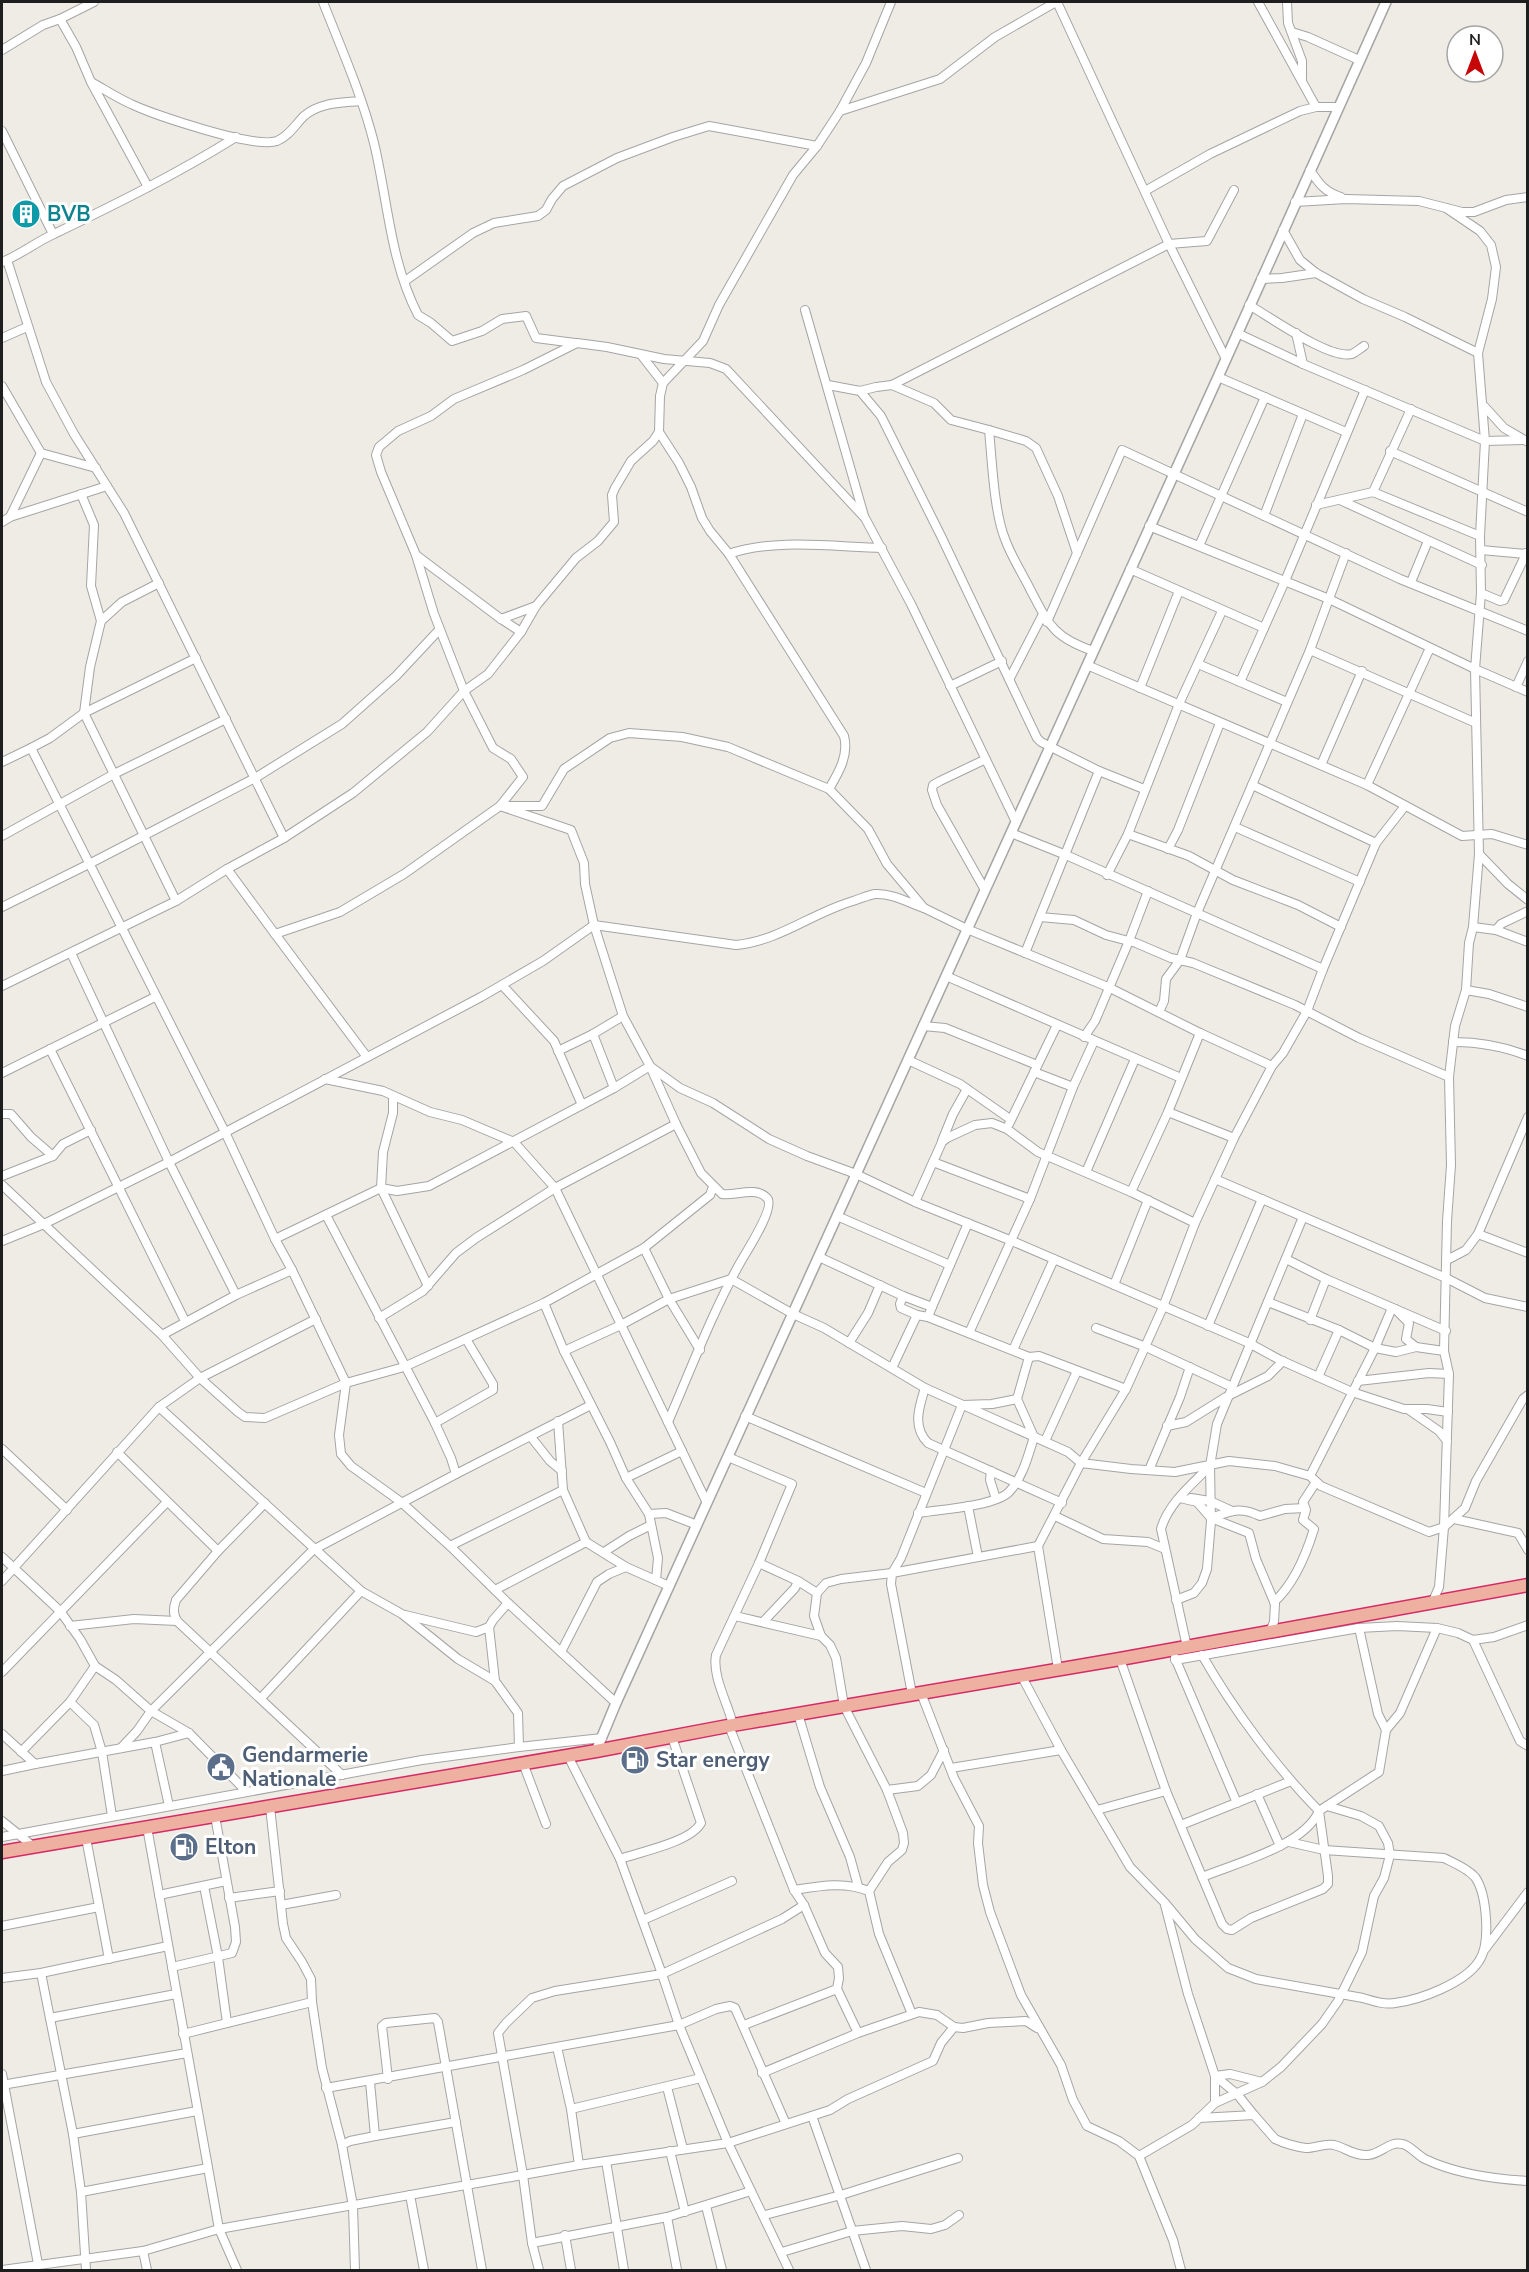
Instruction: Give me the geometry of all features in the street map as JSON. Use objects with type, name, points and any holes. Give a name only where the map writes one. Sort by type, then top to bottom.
[{"type":"highway","points":[[2,1852],[568,1756],[731,1725],[1058,1669],[1120,1659],[1174,1655],[1186,1647],[1527,1585]]},
{"type":"street","points":[[2,50],[43,25],[94,2]]},
{"type":"street","points":[[323,2],[360,101],[383,179],[391,238],[418,315],[452,341],[482,330],[502,319],[526,316],[536,338],[608,347],[642,356],[710,363],[726,369],[865,518]]},
{"type":"street","points":[[2,986],[176,901],[227,869],[284,838],[353,793],[427,732],[464,691],[488,674],[521,632],[536,606],[576,558],[598,541],[614,522],[612,495],[615,488],[631,461],[653,441],[659,432],[660,396],[663,383],[703,341],[719,305],[794,175],[840,111],[866,63],[891,2]]},
{"type":"street","points":[[840,111],[940,79],[995,37],[1057,2],[1169,244],[1226,359]]},
{"type":"street","points":[[1258,2],[1316,107]]},
{"type":"street","points":[[1287,2],[1286,13],[1302,61],[1302,80]]},
{"type":"street","points":[[596,1751],[745,1416],[1218,377],[1386,2]]},
{"type":"street","points":[[60,19],[148,187]]},
{"type":"street","points":[[1292,32],[1359,60]]},
{"type":"street","points":[[91,81],[130,104],[162,117],[236,137],[275,142],[286,136],[306,115],[325,104],[360,101]]},
{"type":"street","points":[[1145,191],[1210,154],[1300,111],[1316,107],[1338,108]]},
{"type":"street","points":[[405,281],[473,233],[494,223],[538,216],[546,210],[563,186],[617,158],[673,137],[709,126],[817,146]]},
{"type":"street","points":[[2,131],[53,234]]},
{"type":"street","points":[[236,137],[191,165],[4,261],[46,382],[74,434],[124,513],[284,838]]},
{"type":"street","points":[[1310,170],[1328,193],[1346,199]]},
{"type":"street","points":[[828,385],[860,392],[892,385],[1169,244],[1207,241],[1234,190]]},
{"type":"street","points":[[1295,202],[1346,199],[1419,201],[1474,212],[1506,200],[1527,197]]},
{"type":"street","points":[[1434,1601],[1439,1587],[1444,1527],[1448,1412],[1449,1374],[1444,1351],[1447,1221],[1451,1165],[1449,1077],[1453,1042],[1466,990],[1479,854],[1475,669],[1481,593],[1480,536],[1485,441],[1478,353],[1492,299],[1496,267],[1491,245],[1480,231],[1446,208]]},
{"type":"street","points":[[1283,230],[1300,260],[1316,273],[1363,299],[1406,316],[1478,353]]},
{"type":"street","points":[[1261,279],[1316,273]]},
{"type":"street","points":[[1249,305],[1323,349],[1352,354],[1364,346]]},
{"type":"street","points":[[805,310],[865,518],[1016,822]]},
{"type":"street","points":[[2,338],[27,327]]},
{"type":"street","points":[[1237,333],[1303,364],[1485,441],[1525,441]]},
{"type":"street","points":[[1296,333],[1303,364]]},
{"type":"street","points":[[275,934],[340,912],[404,874],[500,806],[523,777],[511,759],[493,748],[464,691],[439,630],[416,555],[376,455],[379,447],[398,431],[431,416],[454,399],[523,370],[577,343]]},
{"type":"street","points":[[642,356],[663,383]]},
{"type":"street","points":[[1218,377],[1346,432]]},
{"type":"street","points":[[892,385],[934,403],[951,420],[1026,441],[1036,448],[1058,496],[1077,553]]},
{"type":"street","points":[[2,386],[41,453],[96,468]]},
{"type":"street","points":[[1240,682],[1365,390]]},
{"type":"street","points":[[860,392],[881,416],[1002,661],[1037,738],[1050,747],[1099,771],[1144,789]]},
{"type":"street","points":[[1199,546],[1265,397]]},
{"type":"street","points":[[1484,406],[1504,428],[1525,441]]},
{"type":"street","points":[[1373,492],[1390,451],[1411,410]]},
{"type":"street","points":[[1264,516],[1303,414]]},
{"type":"street","points":[[989,430],[996,497],[1004,538],[1047,622],[1058,635],[1075,645],[1093,651]]},
{"type":"street","points":[[659,432],[683,471],[702,518],[729,554],[843,736],[846,746],[841,769],[829,789]]},
{"type":"street","points":[[1047,622],[1122,450],[1346,553],[1527,631]]},
{"type":"street","points":[[1390,451],[1527,512]]},
{"type":"street","points":[[10,517],[41,453]]},
{"type":"street","points":[[2,522],[10,517],[107,486]]},
{"type":"street","points":[[1316,506],[1373,492],[1480,536]]},
{"type":"street","points":[[81,494],[94,525],[91,586],[101,621],[90,668],[84,713],[176,901]]},
{"type":"street","points":[[1340,500],[1482,564]]},
{"type":"street","points":[[1149,526],[1329,599],[1527,692]]},
{"type":"street","points":[[1411,582],[1428,541]]},
{"type":"street","points":[[729,554],[745,548],[770,545],[882,549]]},
{"type":"street","points":[[1481,550],[1527,552],[1504,600],[1500,601],[1481,593]]},
{"type":"street","points":[[1159,1012],[1164,1001],[1166,979],[1180,960],[1197,913],[1310,650],[1346,553]]},
{"type":"street","points":[[416,555],[521,632]]},
{"type":"street","points":[[1130,569],[1264,628]]},
{"type":"street","points":[[101,621],[122,603],[159,583]]},
{"type":"street","points":[[1140,688],[1179,591]]},
{"type":"street","points":[[501,619],[536,606]]},
{"type":"street","points":[[1107,875],[1128,834],[1179,704],[1222,611]]},
{"type":"street","points":[[1010,678],[1043,614]]},
{"type":"street","points":[[2,907],[255,778],[342,724],[396,675],[439,630]]},
{"type":"street","points":[[1368,785],[1430,648]]},
{"type":"street","points":[[1310,650],[1476,723]]},
{"type":"street","points":[[2,762],[50,738],[84,713],[196,658]]},
{"type":"street","points":[[950,686],[1002,661]]},
{"type":"street","points":[[1516,687],[1527,661]]},
{"type":"street","points":[[1198,664],[1287,702]]},
{"type":"street","points":[[1087,665],[1368,785],[1461,836],[1492,834],[1505,836],[1527,845]]},
{"type":"street","points":[[1322,765],[1362,671]]},
{"type":"street","points":[[2,837],[114,774],[226,719]]},
{"type":"street","points":[[1168,849],[1178,830],[1220,723]]},
{"type":"street","points":[[500,806],[542,806],[564,769],[610,738],[629,733],[682,737],[728,747],[829,789],[868,829],[887,864],[924,908]]},
{"type":"street","points":[[31,748],[225,1132],[346,1383],[339,1435],[341,1454],[351,1466],[401,1502],[450,1546],[616,1703]]},
{"type":"street","points":[[984,760],[933,785],[932,790],[937,805],[985,890]]},
{"type":"street","points":[[1025,953],[1099,771]]},
{"type":"street","points":[[1252,784],[1376,843]]},
{"type":"street","points":[[500,806],[571,830],[584,863],[585,884],[594,925],[623,1016],[650,1066],[701,1173],[725,1195],[757,1193],[765,1196],[769,1203],[770,1207],[731,1279],[668,1422]]},
{"type":"street","points":[[1058,1669],[1038,1546],[1081,1463],[1126,1389],[1163,1307],[1195,1223],[1234,1138],[1272,1066],[1283,1053],[1308,1011],[1323,969],[1376,843],[1405,806]]},
{"type":"street","points":[[1235,827],[1360,882]]},
{"type":"street","points":[[1011,833],[1066,855],[1323,969]]},
{"type":"street","points":[[1128,834],[1189,856],[1216,872],[1298,905],[1341,927]]},
{"type":"street","points":[[1479,854],[1527,900]]},
{"type":"street","points":[[227,869],[367,1057]]},
{"type":"street","points":[[1084,1037],[1095,1021],[1148,891]]},
{"type":"street","points":[[2,1241],[44,1224],[169,1162],[502,985],[543,961],[594,925],[736,945],[754,943],[784,932],[833,907],[874,894],[891,896],[1108,987],[1272,1066]]},
{"type":"street","points":[[1496,930],[1501,924],[1527,911]]},
{"type":"street","points":[[1040,917],[1074,920],[1106,935],[1193,963],[1308,1011],[1359,1038],[1449,1077]]},
{"type":"street","points":[[1473,927],[1496,930],[1527,942]]},
{"type":"street","points":[[71,953],[169,1162],[236,1295]]},
{"type":"street","points":[[946,976],[1181,1078]]},
{"type":"street","points":[[502,985],[554,1041],[582,1105]]},
{"type":"street","points":[[1466,990],[1489,994],[1527,1007]]},
{"type":"street","points":[[2,1073],[155,997]]},
{"type":"street","points":[[558,1051],[623,1016]]},
{"type":"street","points":[[1007,1129],[1057,1025]]},
{"type":"street","points":[[923,1026],[945,1028],[1073,1087]]},
{"type":"street","points":[[1131,1192],[1168,1112],[1200,1033]]},
{"type":"street","points":[[593,1034],[614,1088]]},
{"type":"street","points":[[969,1333],[1030,1199],[1073,1087],[1094,1041]]},
{"type":"street","points":[[1453,1042],[1474,1042],[1504,1047],[1527,1056]]},
{"type":"street","points":[[50,1049],[185,1321]]},
{"type":"street","points":[[1086,1172],[1136,1059]]},
{"type":"street","points":[[908,1060],[967,1089],[1010,1119]]},
{"type":"street","points":[[275,1239],[381,1188],[397,1191],[429,1186],[614,1088],[650,1066]]},
{"type":"street","points":[[650,1066],[680,1088],[713,1103],[769,1139],[1249,1342],[1283,1361],[1352,1392],[1408,1410],[1439,1431],[1447,1441]]},
{"type":"street","points":[[325,1079],[383,1091],[430,1112],[462,1120],[514,1142],[555,1188],[707,1503]]},
{"type":"street","points":[[915,1202],[953,1114],[967,1089]]},
{"type":"street","points":[[393,1096],[393,1113],[383,1152],[381,1188],[428,1286]]},
{"type":"street","points":[[1168,1112],[1234,1138]]},
{"type":"street","points":[[2,1113],[11,1114],[31,1137],[53,1156]]},
{"type":"street","points":[[1447,1260],[1466,1250],[1479,1234],[1527,1117]]},
{"type":"street","points":[[379,1318],[423,1291],[456,1253],[469,1243],[555,1188],[676,1124]]},
{"type":"street","points":[[942,1142],[975,1125],[992,1124],[1007,1129],[1047,1157],[1131,1192],[1195,1223]]},
{"type":"street","points":[[2,1176],[53,1156],[63,1144],[91,1130]]},
{"type":"street","points":[[933,1162],[1030,1199]]},
{"type":"street","points":[[1215,1179],[1446,1278],[1485,1298],[1527,1307]]},
{"type":"street","points":[[2,1185],[162,1335],[200,1378],[238,1412],[252,1418],[265,1418],[346,1383],[404,1366],[544,1303],[644,1248],[711,1196],[713,1186]]},
{"type":"street","points":[[1208,1326],[1262,1199]]},
{"type":"street","points":[[1114,1285],[1148,1200]]},
{"type":"street","points":[[326,1215],[435,1423],[456,1473]]},
{"type":"street","points":[[837,1216],[950,1265]]},
{"type":"street","points":[[1176,1600],[1194,1593],[1202,1583],[1207,1569],[1211,1518],[1210,1466],[1216,1424],[1230,1386],[1303,1217]]},
{"type":"street","points":[[928,1317],[968,1223]]},
{"type":"street","points":[[1479,1234],[1527,1253]]},
{"type":"street","points":[[644,1248],[669,1299],[700,1350]]},
{"type":"street","points":[[819,1257],[932,1307]]},
{"type":"street","points":[[1013,1350],[1054,1259]]},
{"type":"street","points":[[1286,1259],[1326,1279],[1446,1331]]},
{"type":"street","points":[[162,1335],[236,1295],[292,1270]]},
{"type":"street","points":[[564,1351],[621,1325],[669,1299],[731,1279],[793,1314],[824,1328],[925,1388],[1068,1452],[1081,1463],[1175,1472],[1229,1461],[1275,1466],[1313,1479],[1321,1486],[1430,1532],[1444,1527],[1465,1508],[1480,1473],[1527,1395]]},
{"type":"street","points":[[1310,1320],[1326,1279]]},
{"type":"street","points":[[849,1343],[868,1313],[880,1285]]},
{"type":"street","points":[[903,1296],[901,1308],[917,1315],[928,1317],[1029,1357],[1039,1356],[1126,1389]]},
{"type":"street","points":[[1268,1302],[1339,1330],[1375,1348],[1396,1352],[1416,1347],[1444,1351]]},
{"type":"street","points":[[544,1303],[564,1351],[626,1478],[649,1514],[658,1558],[656,1580]]},
{"type":"street","points":[[1393,1308],[1409,1323],[1406,1339],[1416,1347]]},
{"type":"street","points":[[1274,1602],[1281,1596],[1306,1555],[1314,1529],[1303,1520],[1306,1510],[1303,1502],[1352,1392],[1393,1308]]},
{"type":"street","points":[[892,1368],[917,1315]]},
{"type":"street","points":[[2,1581],[159,1407],[200,1378],[316,1319]]},
{"type":"street","points":[[1096,1328],[1146,1347],[1230,1386]]},
{"type":"street","points":[[1318,1377],[1339,1330]]},
{"type":"street","points":[[435,1423],[493,1390],[493,1384],[466,1339]]},
{"type":"street","points":[[918,1513],[968,1506],[1004,1497],[1017,1482],[1023,1472],[1034,1437],[1017,1399],[1029,1357]]},
{"type":"street","points":[[1167,1426],[1186,1422],[1226,1397],[1268,1376],[1283,1361]]},
{"type":"street","points":[[1149,1470],[1190,1367]]},
{"type":"street","points":[[1044,1442],[1077,1371]]},
{"type":"street","points":[[1358,1381],[1429,1373],[1449,1374]]},
{"type":"street","points":[[1352,1392],[1377,1379]]},
{"type":"street","points":[[925,1388],[918,1409],[921,1436],[928,1443],[1062,1503]]},
{"type":"street","points":[[962,1405],[992,1404],[1017,1399]]},
{"type":"street","points":[[121,1748],[151,1711],[313,1550],[456,1473],[591,1405]]},
{"type":"street","points":[[962,1405],[901,1558],[892,1573],[891,1584],[916,1694],[944,1750],[954,1778],[979,1826],[978,1843],[983,1885],[990,1912],[1021,1995],[1038,2029],[1061,2065],[1073,2100],[1087,2126],[1119,2140],[1139,2156],[1173,2240],[1181,2271]]},
{"type":"street","points":[[159,1407],[361,1592],[402,1614],[458,1659],[495,1681],[518,1713],[519,1747]]},
{"type":"street","points":[[1408,1410],[1427,1409],[1448,1412]]},
{"type":"street","points":[[745,1416],[926,1493]]},
{"type":"street","points":[[558,1421],[563,1490],[586,1542],[626,1568],[669,1586]]},
{"type":"street","points":[[531,1437],[550,1461],[562,1471]]},
{"type":"street","points":[[2,1449],[67,1510]]},
{"type":"street","points":[[626,1478],[682,1451]]},
{"type":"street","points":[[117,1452],[218,1551]]},
{"type":"street","points":[[728,1457],[792,1484],[715,1662],[731,1725],[794,1890],[804,1905],[825,1953],[838,1967],[837,1989],[858,2033]]},
{"type":"street","points":[[1186,1647],[1161,1529],[1164,1518],[1210,1466]]},
{"type":"street","points":[[991,1471],[990,1480],[996,1499]]},
{"type":"street","points":[[450,1546],[563,1490]]},
{"type":"street","points":[[1181,1498],[1210,1500],[1232,1511]]},
{"type":"street","points":[[1181,1498],[1197,1502],[1211,1518],[1249,1533],[1256,1559],[1274,1602],[1274,1622],[1270,1631]]},
{"type":"street","points":[[2,1672],[167,1502]]},
{"type":"street","points":[[265,1503],[218,1551],[176,1600],[173,1608],[177,1621],[342,1775]]},
{"type":"street","points":[[968,1506],[978,1557]]},
{"type":"street","points":[[1211,1518],[1247,1509],[1260,1516],[1285,1509],[1305,1508]]},
{"type":"street","points":[[649,1514],[666,1513],[697,1525]]},
{"type":"street","points":[[1055,1516],[1103,1539],[1148,1542],[1165,1549]]},
{"type":"street","points":[[1454,1519],[1518,1533],[1527,1550]]},
{"type":"street","points":[[604,1552],[651,1525]]},
{"type":"street","points":[[495,1590],[586,1542]]},
{"type":"street","points":[[912,2014],[879,1934],[869,1891],[888,1862],[902,1850],[903,1833],[887,1790],[844,1706],[836,1658],[830,1645],[821,1636],[814,1616],[817,1593],[826,1583],[841,1579],[892,1573],[1038,1546]]},
{"type":"street","points":[[2,1557],[60,1611],[80,1639],[95,1666],[116,1680],[151,1711],[189,1733],[247,1792]]},
{"type":"street","points":[[759,1563],[798,1581],[817,1593]]},
{"type":"street","points":[[561,1652],[597,1582],[609,1574],[626,1568]]},
{"type":"street","points":[[763,1622],[795,1588],[798,1581]]},
{"type":"street","points":[[261,1698],[361,1592]]},
{"type":"street","points":[[495,1681],[489,1627],[508,1603]]},
{"type":"street","points":[[402,1614],[476,1632],[489,1627]]},
{"type":"street","points":[[735,1616],[821,1636]]},
{"type":"street","points":[[70,1626],[134,1619],[177,1621]]},
{"type":"street","points":[[1237,1803],[1174,1655],[1202,1655],[1359,1628],[1397,1626],[1437,1628],[1458,1633],[1473,1640],[1494,1637],[1527,1625]]},
{"type":"street","points":[[1359,1628],[1378,1714],[1386,1730]]},
{"type":"street","points":[[1203,1877],[1289,1842],[1312,1824],[1319,1811],[1379,1772],[1386,1730],[1400,1713],[1437,1628]]},
{"type":"street","points":[[1473,1640],[1520,1741],[1527,1746]]},
{"type":"street","points":[[1120,1659],[1166,1791],[1222,1924],[1232,1930],[1251,1918],[1323,1889],[1328,1884],[1328,1876],[1319,1811],[1291,1781],[1226,1696],[1202,1655]]},
{"type":"street","points":[[21,1752],[70,1702],[95,1666]]},
{"type":"street","points":[[1021,1676],[1130,1867],[1165,1903],[1195,1940],[1228,1968],[1256,1979],[1375,2002],[1394,2003],[1452,1984],[1471,1972],[1527,1892]]},
{"type":"street","points":[[70,1702],[94,1725],[102,1752],[112,1816]]},
{"type":"street","points":[[798,1714],[820,1787],[850,1857],[858,1886]]},
{"type":"street","points":[[2,1772],[155,1742],[189,1733]]},
{"type":"street","points":[[2,1734],[35,1764]]},
{"type":"street","points":[[620,1859],[682,1838],[698,1829],[701,1823],[672,1737]]},
{"type":"street","points":[[2,1837],[422,1761],[602,1738]]},
{"type":"street","points":[[155,1742],[169,1806]]},
{"type":"street","points":[[887,1790],[918,1786],[931,1775],[944,1750]]},
{"type":"street","points":[[951,1768],[1062,1750]]},
{"type":"street","points":[[568,1756],[620,1859],[679,2025],[728,2143],[765,2216],[789,2271]]},
{"type":"street","points":[[523,1763],[546,1824]]},
{"type":"street","points":[[1181,1825],[1291,1781]]},
{"type":"street","points":[[1097,1810],[1166,1791]]},
{"type":"street","points":[[1257,1794],[1280,1846]]},
{"type":"street","points":[[1139,2156],[1173,2137],[1215,2103],[1262,2082],[1281,2067],[1323,2024],[1341,1994],[1362,1952],[1374,1896],[1384,1878],[1390,1855],[1389,1843],[1379,1826],[1361,1816],[1327,1806]]},
{"type":"street","points":[[270,1807],[286,1938],[311,1979],[312,2002],[326,2088],[342,2145],[353,2206],[355,2271]]},
{"type":"street","points":[[172,1967],[232,1953],[235,1948],[235,1927],[215,1816]]},
{"type":"street","points":[[2,1821],[34,1847]]},
{"type":"street","points":[[147,1827],[219,2229],[237,2271]]},
{"type":"street","points":[[86,1838],[109,1959]]},
{"type":"street","points":[[1289,1842],[1324,1850],[1444,1858],[1461,1866],[1474,1876],[1482,1891],[1486,1914],[1485,1949]]},
{"type":"street","points":[[159,1895],[226,1881]]},
{"type":"street","points":[[643,1920],[732,1881]]},
{"type":"street","points":[[794,1890],[838,1884],[858,1886],[869,1891]]},
{"type":"street","points":[[204,1886],[218,1957],[227,2023]]},
{"type":"street","points":[[229,1898],[280,1891]]},
{"type":"street","points":[[281,1905],[336,1895]]},
{"type":"street","points":[[1165,1903],[1188,1994],[1215,2076],[1215,2103]]},
{"type":"street","points":[[539,2271],[532,2243],[523,2175],[498,2033],[532,1998],[555,1991],[662,1974],[782,1919],[804,1905]]},
{"type":"street","points":[[2,1926],[99,1907]]},
{"type":"street","points":[[2,1978],[168,1946]]},
{"type":"street","points":[[41,1972],[73,2134],[81,2192],[86,2271]]},
{"type":"street","points":[[744,2025],[837,1989]]},
{"type":"street","points":[[50,2018],[176,1994]]},
{"type":"street","points":[[183,2034],[312,2002]]},
{"type":"street","points":[[326,2088],[388,2079],[679,2025],[716,2009],[730,2006],[735,2008],[744,2025],[762,2073],[786,2124]]},
{"type":"street","points":[[762,2073],[858,2033],[912,2014],[937,2015],[954,2027],[1026,2021],[1038,2029]]},
{"type":"street","points":[[388,2079],[382,2026],[386,2023],[435,2018],[438,2022],[447,2068],[482,2271]]},
{"type":"street","points":[[2,2271],[38,2264],[143,2251],[219,2229],[579,2164],[728,2143],[830,2110],[848,2099],[933,2061],[941,2043],[954,2027]]},
{"type":"street","points":[[557,2047],[571,2109],[579,2164]]},
{"type":"street","points":[[2,2085],[187,2053]]},
{"type":"street","points":[[2,2074],[2,2085],[38,2264]]},
{"type":"street","points":[[1215,2076],[1230,2074],[1262,2082]]},
{"type":"street","points":[[1215,2076],[1237,2094],[1275,2139],[1305,2148],[1333,2145],[1353,2154],[1365,2156],[1380,2154],[1395,2144],[1404,2144],[1424,2158],[1461,2172],[1498,2180],[1527,2181]]},
{"type":"street","points":[[571,2109],[701,2078]]},
{"type":"street","points":[[370,2082],[375,2136]]},
{"type":"street","points":[[667,2087],[683,2149]]},
{"type":"street","points":[[73,2134],[198,2111]]},
{"type":"street","points":[[1199,2118],[1254,2115]]},
{"type":"street","points":[[812,2116],[866,2271]]},
{"type":"street","points":[[342,2145],[350,2141],[456,2122]]},
{"type":"street","points":[[670,2151],[685,2212]]},
{"type":"street","points":[[765,2216],[958,2158]]},
{"type":"street","points":[[606,2161],[624,2271]]},
{"type":"street","points":[[81,2192],[208,2168]]},
{"type":"street","points":[[532,2243],[667,2217],[751,2191]]},
{"type":"street","points":[[410,2195],[424,2271]]},
{"type":"street","points":[[706,2206],[723,2271]]},
{"type":"street","points":[[782,2252],[852,2231],[902,2226],[931,2229],[945,2225],[959,2215]]},
{"type":"street","points":[[667,2217],[677,2271]]},
{"type":"street","points":[[565,2235],[571,2271]]},
{"type":"street","points":[[143,2251],[147,2271]]},
{"type":"place","name":"BVB","points":[[26,214]]},
{"type":"place","name":"Star energy","points":[[635,1760]]},
{"type":"place","name":"Gendarmerie Nationale","points":[[221,1767]]},
{"type":"place","name":"Elton","points":[[184,1847]]}]
